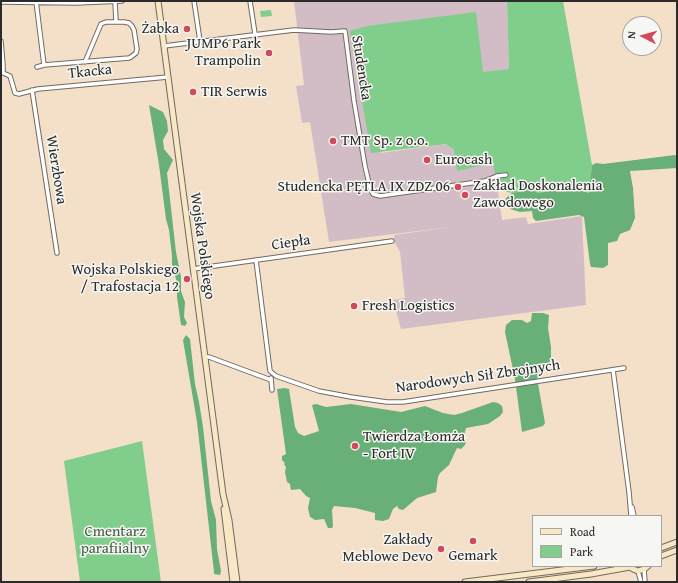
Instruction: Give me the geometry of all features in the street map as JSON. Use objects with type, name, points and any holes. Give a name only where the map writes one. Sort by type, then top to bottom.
[{"type":"main road","name":"Wojska Polskiego","points":[[158,1],[223,494],[225,523],[233,582]]},
{"type":"main road","name":"Wojska Polskiego","points":[[223,494],[229,520],[237,582]]},
{"type":"main road","points":[[662,548],[677,542]]},
{"type":"main road","points":[[662,556],[677,550]]},
{"type":"main road","points":[[465,582],[586,567]]},
{"type":"main road","points":[[529,582],[591,574],[625,567]]},
{"type":"main road","points":[[632,567],[638,570],[646,568]]},
{"type":"street","points":[[116,1],[116,22]]},
{"type":"street","points":[[1,2],[122,1]]},
{"type":"street","points":[[194,1],[200,41]]},
{"type":"street","points":[[250,1],[255,34]]},
{"type":"street","points":[[36,2],[44,65]]},
{"type":"street","points":[[37,67],[44,65],[85,62],[129,58],[134,56],[137,49],[133,27],[129,23],[104,22],[100,24],[85,62]]},
{"type":"street","name":"Studencka","points":[[164,46],[294,30],[331,32],[345,31],[354,101],[365,166],[370,188],[373,194],[380,196],[485,181],[497,176],[506,175]]},
{"type":"street","points":[[1,41],[3,64],[2,74]]},
{"type":"street","name":"Tkacka","points":[[2,74],[8,75],[12,79],[15,93],[22,94],[32,90],[168,77]]},
{"type":"street","name":"Wierzbowa","points":[[32,90],[57,253]]},
{"type":"street","name":"Ciepła","points":[[193,269],[392,241]]},
{"type":"street","points":[[256,260],[272,373],[272,390]]},
{"type":"street","points":[[205,357],[210,357],[271,380]]},
{"type":"street","name":"Narodowych Sił Zbrojnych","points":[[272,373],[276,376],[328,394],[395,402],[427,399],[624,368]]},
{"type":"street","points":[[613,370],[631,515]]},
{"type":"street","points":[[629,492],[634,515]]},
{"type":"street","points":[[645,582],[646,568]]},
{"type":"street","points":[[638,570],[641,582]]},
{"type":"shaded area","points":[[294,1],[507,1],[509,69],[483,73],[380,153],[446,144],[454,150],[494,163],[502,220],[526,217],[528,224],[582,216],[586,305],[401,329],[393,300],[405,298],[400,252],[395,243],[394,235],[450,227],[329,242],[310,122],[302,123],[296,86],[304,85]]},
{"type":"green space","points":[[507,1],[563,1],[592,165],[590,193],[576,188],[558,189],[539,193],[529,190],[512,193],[498,190],[493,163],[457,171],[454,150],[446,144],[371,153],[350,31],[367,26],[476,12],[483,72],[509,69]]},
{"type":"green space","points":[[271,10],[272,16],[261,17],[260,11]]},
{"type":"green space","points":[[149,105],[163,112],[167,121],[168,131],[163,140],[164,149],[173,160],[167,173],[176,252],[181,277],[181,291],[185,302],[184,317],[187,323],[185,326],[181,325],[177,297],[177,283],[172,264],[169,230],[166,219]]},
{"type":"green space","points":[[675,155],[677,156],[677,168],[630,171],[635,218],[630,230],[620,234],[617,241],[608,243],[608,265],[603,268],[591,267],[584,217],[579,215],[536,221],[533,218],[532,211],[520,212],[510,209],[505,203],[506,198],[512,193],[529,190],[539,193],[558,189],[576,188],[589,193],[592,165],[596,163],[603,164]]},
{"type":"green space","points":[[532,313],[543,313],[549,315],[548,328],[551,347],[551,360],[537,378],[545,423],[543,426],[522,432],[515,379],[505,332],[506,325],[512,320],[522,320],[527,323],[531,321]]},
{"type":"green space","points":[[186,335],[190,339],[195,384],[203,427],[211,501],[216,520],[217,549],[221,571],[220,575],[214,574],[197,422],[183,340]]},
{"type":"green space","points":[[277,389],[289,389],[295,427],[298,433],[304,436],[319,431],[312,405],[316,404],[326,407],[351,404],[401,412],[425,406],[443,413],[454,415],[493,402],[502,406],[503,412],[500,416],[488,424],[466,428],[464,436],[466,441],[465,445],[461,449],[457,448],[449,465],[440,473],[436,492],[417,498],[403,510],[399,509],[397,506],[393,509],[389,519],[383,521],[375,520],[375,513],[355,508],[334,506],[332,510],[333,526],[332,528],[328,528],[324,519],[315,520],[310,517],[308,508],[310,498],[300,489],[291,490],[290,484],[287,482],[285,472],[286,467],[282,460],[282,456],[286,454]]},
{"type":"green space","name":"Cmentarz parafiialny","points":[[142,441],[161,582],[80,582],[64,461]]},
{"type":"place","name":"Żabka","points":[[187,29]]},
{"type":"place","name":"JUMP6 Park Trampolin","points":[[269,53]]},
{"type":"place","name":"TIR Serwis","points":[[193,92]]},
{"type":"place","name":"TMT Sp. z o.o.","points":[[333,141]]},
{"type":"place","name":"Eurocash","points":[[427,160]]},
{"type":"place","name":"Studencka PĘTLA IX ZDZ 06","points":[[458,187]]},
{"type":"place","name":"Zakład Doskonalenia Zawodowego","points":[[465,195]]},
{"type":"place","name":"Wojska Polskiego / Trafostacja 12","points":[[187,279]]},
{"type":"place","name":"Fresh Logistics","points":[[354,306]]},
{"type":"place","name":"Twierdza Łomża - Fort IV","points":[[355,446]]},
{"type":"place","name":"Gemark","points":[[473,541]]},
{"type":"place","name":"Zakłady Meblowe Devo","points":[[441,549]]}]
